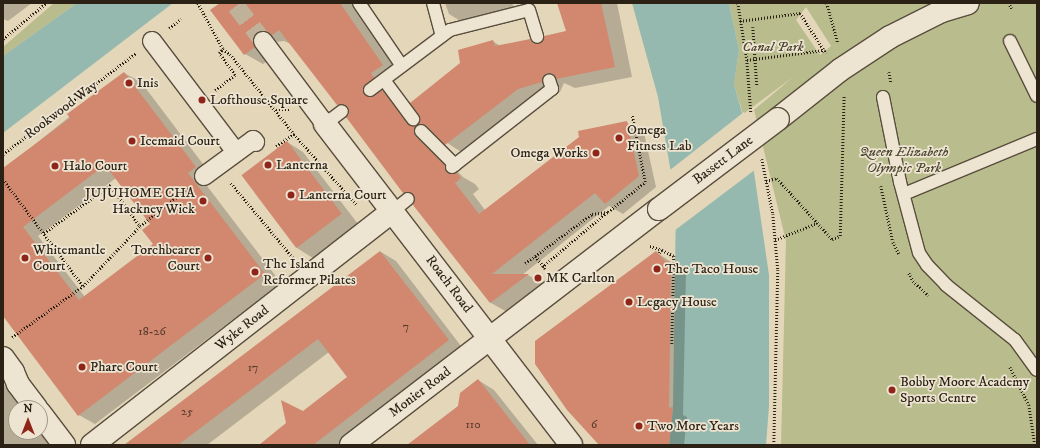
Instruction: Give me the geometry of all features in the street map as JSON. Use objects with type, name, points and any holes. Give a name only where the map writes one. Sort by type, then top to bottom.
[{"type":"street","name":"Bassett Lane","points":[[491,339],[840,70],[890,37],[942,11],[968,3]]},
{"type":"street","points":[[152,41],[236,152]]},
{"type":"street","points":[[263,41],[333,118]]},
{"type":"street","name":"Roach Road","points":[[333,118],[400,205],[491,339],[571,445]]},
{"type":"street","points":[[210,171],[253,140],[255,142]]},
{"type":"street","name":"Wyke Road","points":[[92,445],[400,205]]},
{"type":"street","name":"Monier Road","points":[[351,445],[491,339]]},
{"type":"street","points":[[5,349],[18,384],[30,400]]},
{"type":"street","points":[[48,424],[64,445]]},
{"type":"lane","points":[[359,3],[402,66]]},
{"type":"lane","points":[[433,3],[442,36]]},
{"type":"lane","points":[[370,90],[450,30],[528,6],[537,37]]},
{"type":"lane","points":[[1010,41],[1037,96]]},
{"type":"lane","points":[[384,80],[413,119]]},
{"type":"lane","points":[[421,131],[454,166],[552,89],[549,80]]},
{"type":"lane","points":[[883,97],[904,194],[919,253],[927,265],[946,285],[1016,340],[1037,370]]},
{"type":"lane","points":[[904,194],[1037,139]]},
{"type":"path","points":[[3,39],[46,3]]},
{"type":"path","points":[[738,3],[747,60],[753,120]]},
{"type":"path","points":[[827,3],[840,47]]},
{"type":"path","points":[[198,4],[223,49],[230,54],[294,134],[354,203]]},
{"type":"path","points":[[1010,5],[1012,9]]},
{"type":"path","points":[[740,21],[800,13],[827,54]]},
{"type":"path","points":[[173,25],[181,19]]},
{"type":"path","points":[[753,27],[757,85]]},
{"type":"path","points":[[198,102],[235,76],[219,53],[223,49]]},
{"type":"path","points":[[747,60],[824,50]]},
{"type":"path","name":"Rookwood Way","points":[[3,154],[120,65]]},
{"type":"path","points":[[889,72],[892,87]]},
{"type":"path","points":[[766,181],[777,178],[832,239],[840,236],[846,101]]},
{"type":"path","points":[[535,256],[542,265],[645,182],[632,115]]},
{"type":"path","points":[[760,150],[776,240],[779,300],[774,445]]},
{"type":"path","points":[[5,349],[83,286],[140,226],[210,171],[308,276]]},
{"type":"path","points":[[3,179],[83,286]]},
{"type":"path","points":[[44,233],[110,185],[140,226]]},
{"type":"path","points":[[524,263],[592,214],[608,212]]},
{"type":"path","points":[[776,240],[818,223]]},
{"type":"path","points":[[643,245],[662,250],[674,256],[672,344]]},
{"type":"path","points":[[659,254],[662,250]]},
{"type":"green space","points":[[54,3],[77,3],[3,56],[3,47]]},
{"type":"green space","name":"Queen Elizabeth Olympic Park","points":[[729,3],[1037,3],[1037,445],[781,445],[786,241],[754,110],[793,77],[743,114],[734,84],[739,50]],"holes":[[[806,7],[831,46],[820,55],[796,20]]]},
{"type":"water","points":[[77,3],[173,3],[3,133],[3,56]]},
{"type":"water","points":[[632,3],[729,3],[739,50],[734,84],[749,138],[769,275],[769,406],[766,445],[669,445],[673,407],[676,202],[658,97]]},
{"type":"pier","points":[[744,112],[756,169],[674,231],[674,202],[670,170]]},
{"type":"building","name":"Omega Works","points":[[220,3],[340,3],[383,65],[371,73],[374,78],[363,87],[364,94],[371,97],[382,90],[407,123],[416,126],[415,136],[445,165],[446,172],[453,174],[457,173],[461,178],[455,183],[479,214],[579,137],[578,131],[627,121],[639,176],[605,204],[595,193],[492,274],[529,274],[490,303],[413,205],[414,195],[410,192],[403,193],[346,117],[349,114],[348,106],[341,104],[337,105],[279,30],[272,35],[267,31],[257,32],[253,37],[255,47],[244,55],[210,10]]},
{"type":"building","points":[[557,3],[601,3],[615,67],[556,79],[554,74],[546,73],[542,82],[518,89],[445,145],[426,125],[418,124],[420,118],[410,103],[460,63],[458,50],[493,40],[495,46],[530,39],[532,43],[539,44],[544,36],[566,31]]},
{"type":"building","points":[[124,72],[196,167],[188,173],[265,274],[78,416],[3,316],[3,168],[70,118],[67,114]],"holes":[[[105,165],[150,224],[142,230],[153,244],[79,300],[23,227]]]},
{"type":"building","name":"Lanterna Court","points":[[287,141],[342,214],[296,248],[241,175]]},
{"type":"building","points":[[380,251],[449,340],[313,445],[259,445],[286,423],[281,400],[303,411],[347,377],[318,339],[178,445],[124,445]]},
{"type":"building","name":"Legacy House","points":[[656,251],[665,261],[671,262],[669,408],[673,407],[669,445],[599,445],[567,410],[535,364],[535,341]]},
{"type":"building","points":[[478,379],[530,445],[407,445],[458,406],[460,393]]},
{"type":"tunnel","points":[[236,6],[263,41]]},
{"type":"place","name":"Inis","points":[[129,83]]},
{"type":"place","name":"Lofthouse Square","points":[[202,100]]},
{"type":"place","name":"Omega Fitness Lab","points":[[619,138]]},
{"type":"place","name":"Icemaid Court","points":[[132,141]]},
{"type":"place","name":"Omega Works","points":[[596,153]]},
{"type":"place","name":"Lanterna","points":[[268,165]]},
{"type":"place","name":"Halo Court","points":[[55,166]]},
{"type":"place","name":"Lanterna Court","points":[[291,195]]},
{"type":"place","name":"JUJUHOME CHA Hackney Wick","points":[[203,201]]},
{"type":"place","name":"Whitemantle Court","points":[[25,258]]},
{"type":"place","name":"Torchbearer Court","points":[[208,258]]},
{"type":"place","name":"The Taco House","points":[[657,269]]},
{"type":"place","name":"The Island Reformer Pilates","points":[[255,272]]},
{"type":"place","name":"MK Carlton","points":[[538,278]]},
{"type":"place","name":"Legacy House","points":[[629,302]]},
{"type":"place","name":"Phare Court","points":[[82,367]]},
{"type":"place","name":"Bobby Moore Academy Sports Centre","points":[[892,390]]},
{"type":"place","name":"Two More Years","points":[[639,426]]},
{"type":"park label","name":"Canal Park","points":[[773,47]]}]
